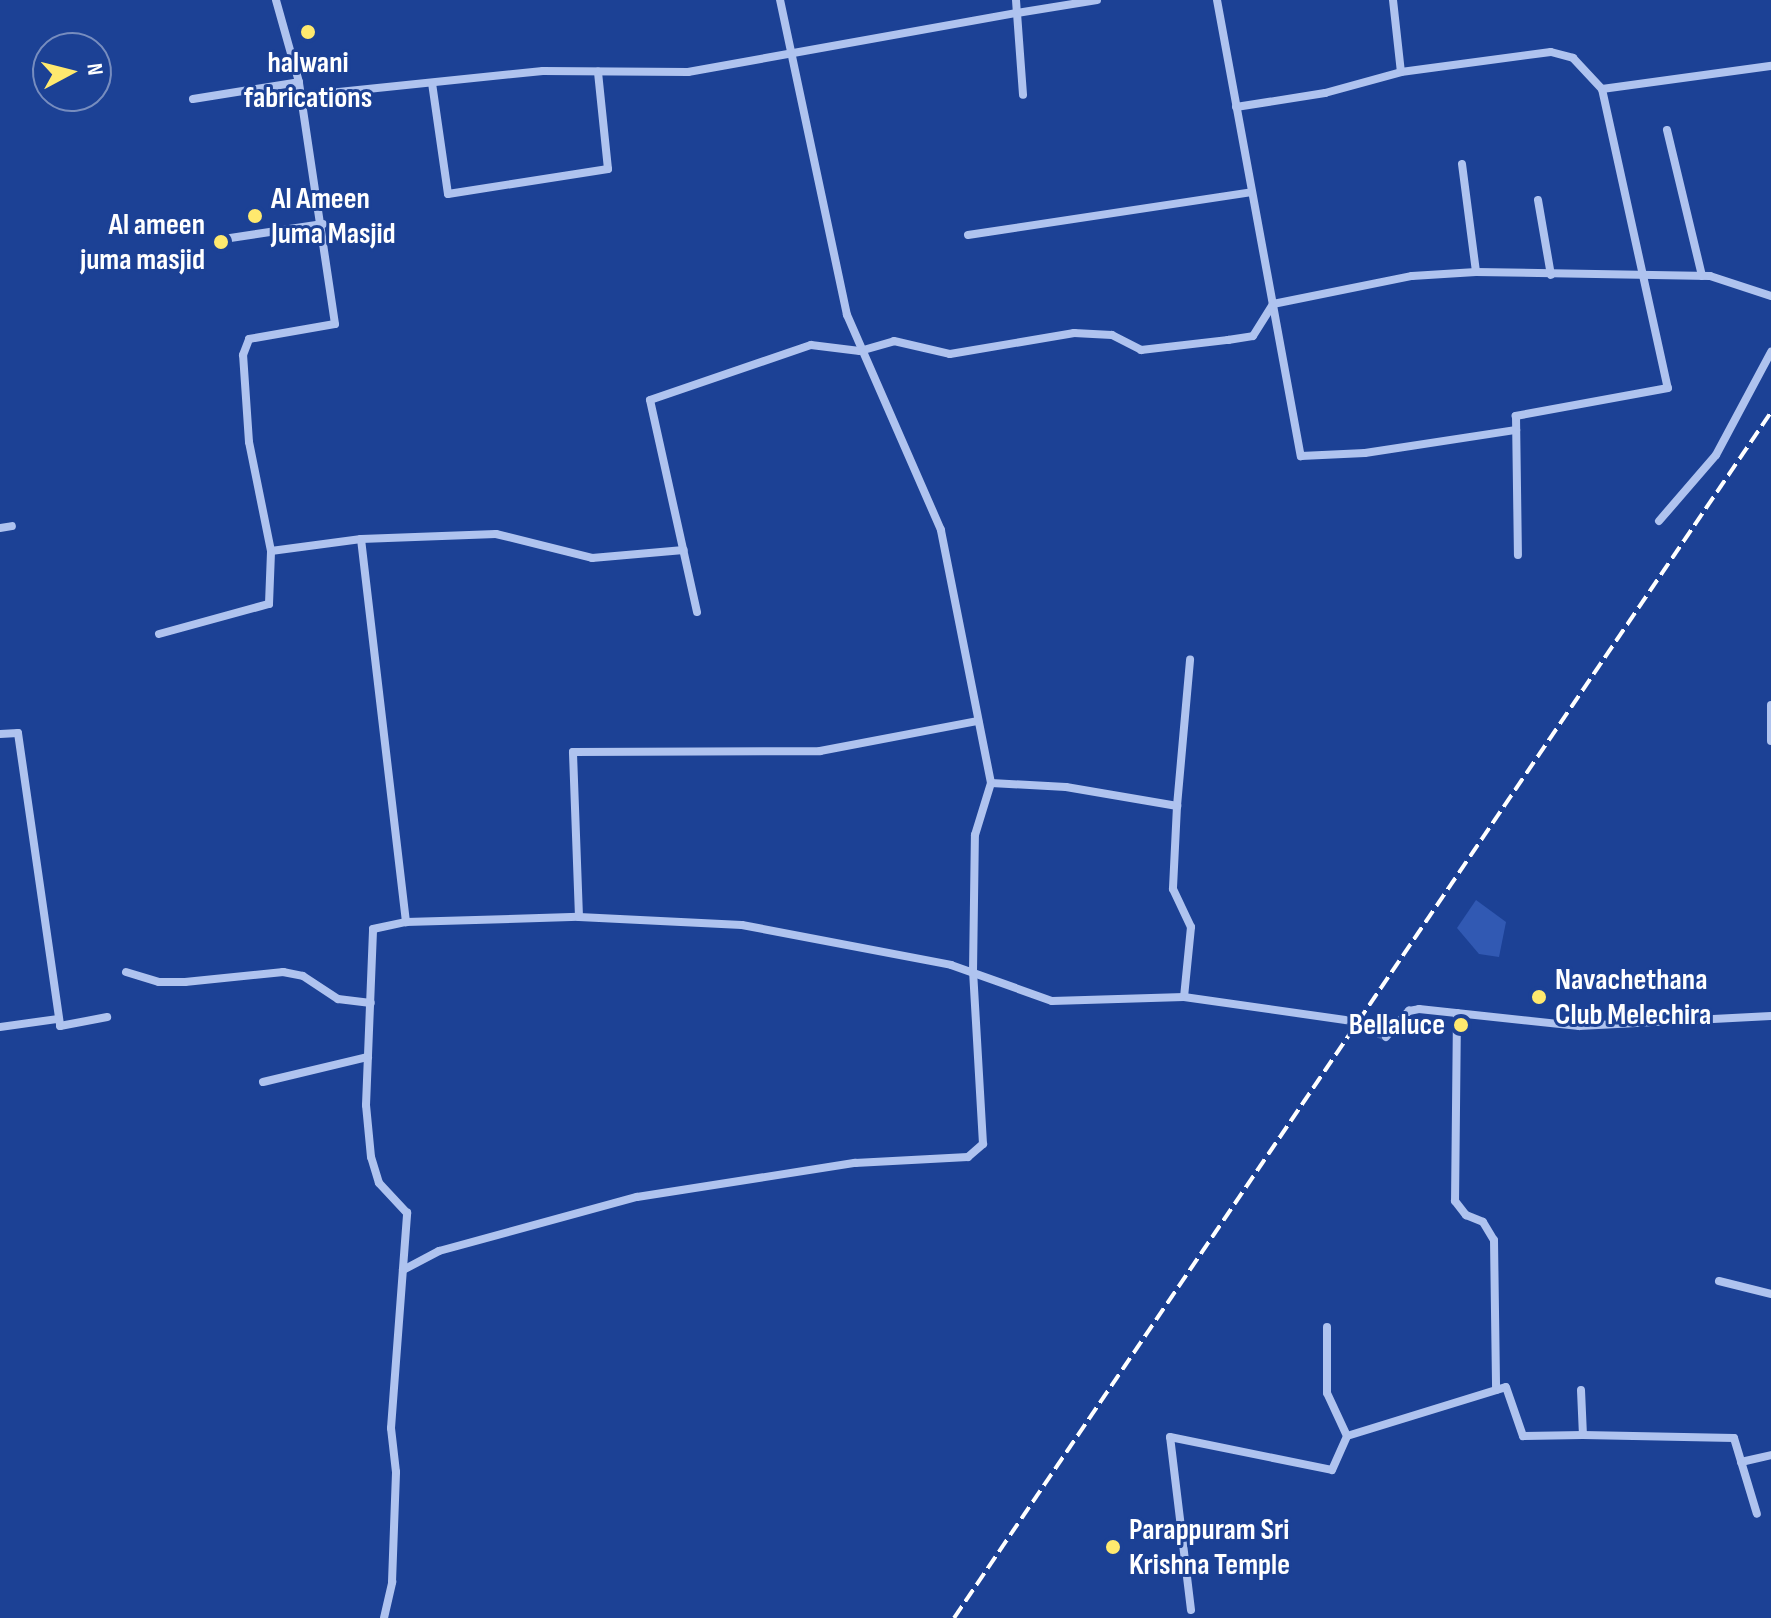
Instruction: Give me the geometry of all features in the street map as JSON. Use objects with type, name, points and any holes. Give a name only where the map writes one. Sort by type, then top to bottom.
[{"type":"street","points":[[159,634],[269,604],[271,551],[249,442],[243,355],[249,339],[335,324],[323,224],[299,82],[276,0]]},
{"type":"street","points":[[403,1270],[439,1251],[637,1197],[855,1163],[968,1157],[983,1144],[973,972],[975,835],[991,783],[941,530],[860,351],[847,315],[780,0]]},
{"type":"street","points":[[1016,0],[1023,95]]},
{"type":"street","points":[[300,96],[543,71],[688,72],[794,57],[1097,0]]},
{"type":"street","points":[[1217,0],[1301,456],[1365,453],[1516,430]]},
{"type":"street","points":[[1393,0],[1401,72]]},
{"type":"street","points":[[1236,107],[1325,93],[1401,72],[1551,52],[1573,58],[1602,89],[1668,388],[1516,416],[1518,555]]},
{"type":"street","points":[[1602,89],[1771,66]]},
{"type":"street","points":[[432,83],[448,194],[608,169],[598,72]]},
{"type":"street","points":[[193,99],[299,82]]},
{"type":"street","points":[[1667,130],[1702,276]]},
{"type":"street","points":[[1462,164],[1476,272]]},
{"type":"street","points":[[968,235],[1252,192]]},
{"type":"street","points":[[1538,200],[1551,275]]},
{"type":"street","points":[[217,240],[323,224]]},
{"type":"street","points":[[697,612],[650,400],[811,345],[860,351],[894,341],[950,354],[1074,333],[1112,335],[1141,350],[1253,336],[1273,304],[1412,276],[1476,272],[1702,276],[1771,296]]},
{"type":"street","points":[[1659,521],[1716,455],[1771,352]]},
{"type":"street","points":[[0,528],[12,526]]},
{"type":"street","points":[[271,551],[361,539],[496,534],[592,558],[684,550]]},
{"type":"street","points":[[361,539],[406,922]]},
{"type":"street","points":[[1184,997],[1191,927],[1173,889],[1190,660]]},
{"type":"street","points":[[1771,705],[1771,741]]},
{"type":"street","points":[[579,917],[573,752],[820,751],[978,721]]},
{"type":"street","points":[[0,734],[18,733],[60,1026],[107,1017]]},
{"type":"street","points":[[991,783],[1066,787],[1177,806]]},
{"type":"street","points":[[384,1618],[392,1582],[396,1472],[391,1428],[407,1213],[379,1183],[371,1157],[368,1057],[373,929],[406,922],[579,917],[742,925],[973,972],[1052,1001],[1184,997],[1345,1020]]},
{"type":"street","points":[[126,972],[172,982],[283,972],[303,976],[338,999],[371,1003]]},
{"type":"street","points":[[1386,1037],[1409,1011],[1588,1026],[1771,1016]]},
{"type":"street","points":[[1457,1013],[1455,1201],[1466,1215],[1483,1222],[1494,1240],[1496,1390]]},
{"type":"street","points":[[0,1027],[58,1019]]},
{"type":"street","points":[[263,1082],[368,1057]]},
{"type":"street","points":[[1719,1281],[1771,1294]]},
{"type":"street","points":[[1191,1610],[1170,1437],[1332,1470],[1347,1436],[1327,1393],[1327,1327]]},
{"type":"street","points":[[1347,1436],[1506,1387],[1523,1436],[1734,1438],[1757,1514]]},
{"type":"street","points":[[1581,1390],[1583,1435]]},
{"type":"street","points":[[1741,1462],[1771,1455]]},
{"type":"shaded area","points":[[1476,900],[1506,922],[1499,957],[1479,954],[1457,928]]},
{"type":"tunnel","points":[[1345,1020],[1386,1037]]},
{"type":"railway","points":[[954,1618],[1771,412]]},
{"type":"place","name":"halwani fabrications","points":[[308,32]]},
{"type":"place","name":"Al Ameen Juma Masjid","points":[[255,216]]},
{"type":"place","name":"Al ameen juma masjid","points":[[221,242]]},
{"type":"place","name":"Navachethana Club Melechira","points":[[1539,997]]},
{"type":"place","name":"Bellaluce","points":[[1461,1025]]},
{"type":"place","name":"Parappuram Sri Krishna Temple","points":[[1113,1547]]}]
